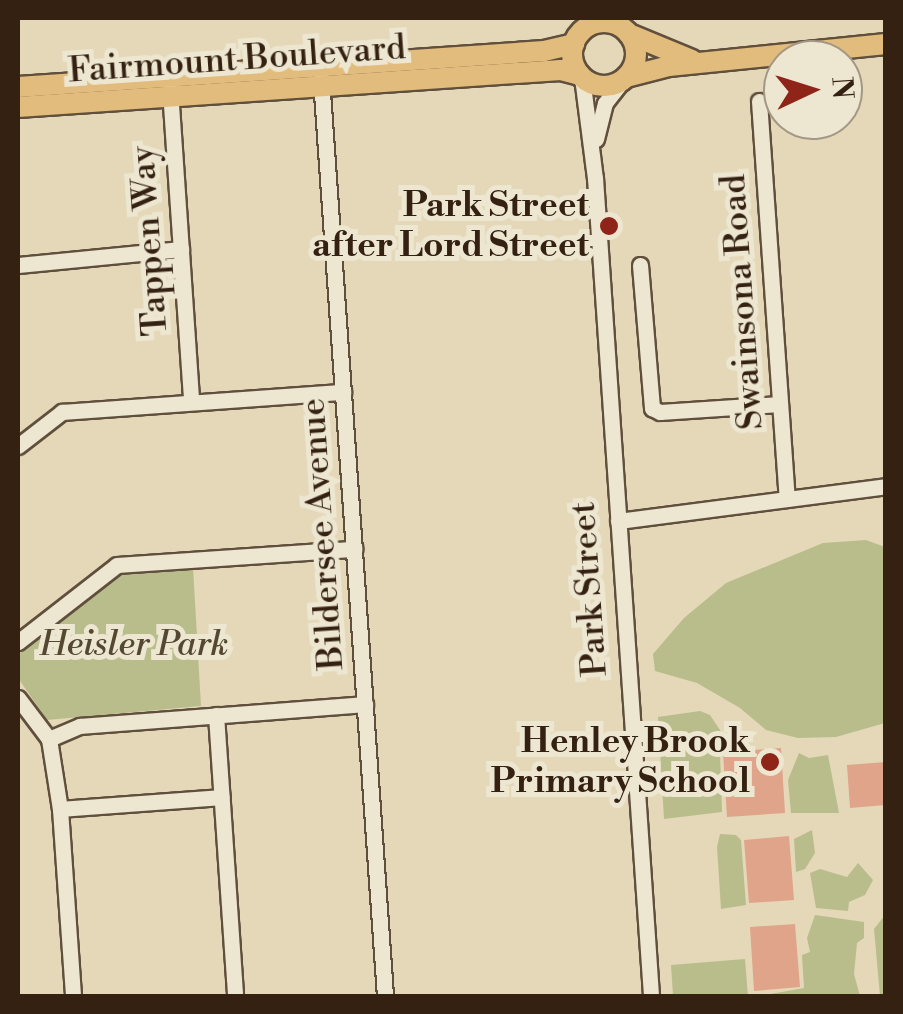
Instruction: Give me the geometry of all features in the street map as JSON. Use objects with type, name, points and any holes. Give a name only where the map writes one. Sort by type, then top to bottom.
[{"type":"main road","points":[[708,64],[671,54],[623,27],[600,22],[576,33],[572,58],[581,76],[602,86],[669,66],[708,64],[886,44]]},
{"type":"main road","points":[[623,27],[636,55],[624,79]]},
{"type":"main road","name":"Fairmount Boulevard","points":[[321,77],[544,50],[576,33]]},
{"type":"main road","name":"Fairmount Boulevard","points":[[18,107],[169,88],[321,77],[561,70],[581,76]]},
{"type":"main road","name":"Fairmount Boulevard","points":[[18,87],[169,88]]},
{"type":"street","name":"Park Street","points":[[581,76],[595,178],[651,996]]},
{"type":"street","name":"Bildersee Avenue","points":[[321,77],[385,996]]},
{"type":"street","name":"Park Street","points":[[595,178],[600,117],[624,79]]},
{"type":"street","name":"Tappen Way","points":[[169,88],[191,401]]},
{"type":"street","name":"Swainsona Road","points":[[759,101],[787,499]]},
{"type":"street","points":[[18,265],[181,249]]},
{"type":"street","points":[[640,265],[652,408],[660,412],[780,404]]},
{"type":"street","points":[[18,446],[62,412],[343,392]]},
{"type":"street","points":[[618,521],[886,486]]},
{"type":"street","points":[[18,642],[117,565],[354,548]]},
{"type":"street","points":[[18,698],[49,740],[60,809],[74,996]]},
{"type":"street","points":[[49,740],[80,726],[365,704]]},
{"type":"street","points":[[216,715],[235,996]]},
{"type":"street","points":[[60,809],[222,798]]},
{"type":"green space","points":[[866,540],[885,547],[885,723],[836,737],[798,738],[766,730],[740,708],[697,683],[655,671],[653,654],[684,618],[726,583],[823,543]]},
{"type":"green space","name":"Heisler Park","points":[[193,567],[201,706],[47,720],[18,678],[19,650],[123,570]]},
{"type":"green space","points":[[700,711],[710,715],[732,748],[720,753],[722,812],[664,819],[658,717]]},
{"type":"green space","points":[[799,753],[809,758],[828,755],[839,813],[791,813],[788,780]]},
{"type":"green space","points":[[812,830],[815,853],[805,869],[796,872],[794,839]]},
{"type":"green space","points":[[720,834],[736,835],[741,840],[746,905],[721,909],[717,847]]},
{"type":"green space","points":[[858,863],[873,880],[865,895],[849,902],[848,911],[816,908],[810,873],[820,869],[847,877]]},
{"type":"green space","points":[[815,915],[864,922],[864,938],[857,943],[854,974],[860,996],[759,996],[804,988],[802,955],[810,952],[807,938]]},
{"type":"green space","points":[[885,915],[885,996],[880,996],[874,929]]},
{"type":"green space","points":[[745,959],[748,996],[673,996],[671,965]]},
{"type":"building","points":[[781,748],[785,813],[727,817],[723,752]]},
{"type":"building","points":[[886,762],[886,805],[850,808],[847,765]]},
{"type":"building","points":[[789,836],[794,900],[749,903],[744,840]]},
{"type":"building","points":[[795,924],[800,987],[754,991],[750,927]]},
{"type":"place","name":"Park Street after Lord Street","points":[[609,226]]},
{"type":"place","name":"Henley Brook Primary School","points":[[770,762]]}]
